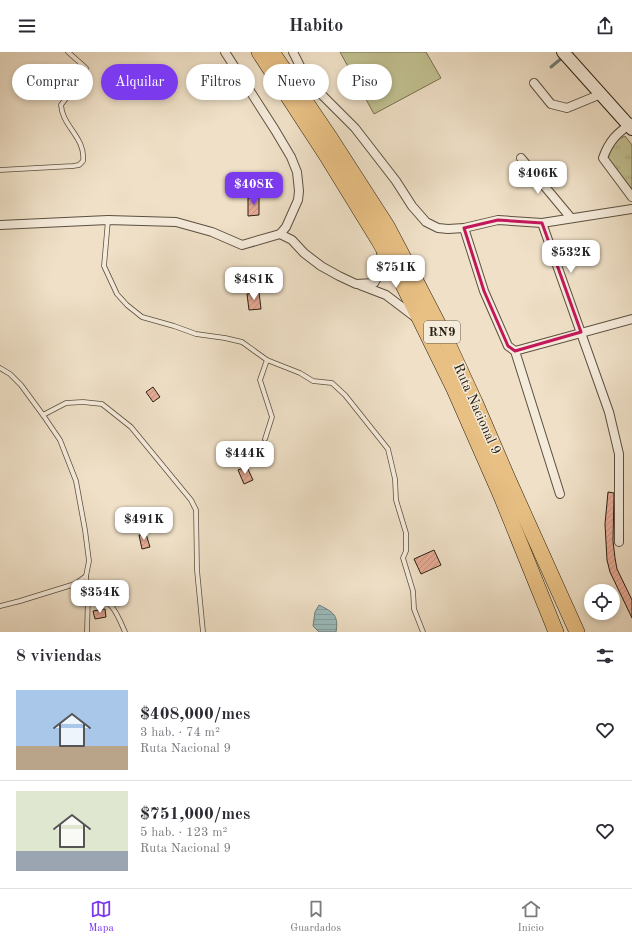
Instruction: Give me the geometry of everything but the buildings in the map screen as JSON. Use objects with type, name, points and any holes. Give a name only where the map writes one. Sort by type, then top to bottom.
[{"type":"highway","name":"Ruta Nacional 9","points":[[259,52],[328,158],[379,241],[400,279],[454,389],[501,496],[556,632]]},
{"type":"highway","name":"Ruta Nacional 9","points":[[272,52],[331,139],[386,226],[417,283],[445,337],[475,402],[506,475],[577,632]]},
{"type":"street","points":[[0,225],[108,220],[176,222],[212,232],[242,245],[280,234],[286,227],[298,200],[300,191],[297,172],[291,157],[275,130],[225,52]]},
{"type":"street","points":[[293,52],[303,72],[319,92],[356,128],[396,181],[412,206],[426,222],[438,228],[448,230],[464,228],[498,220],[542,223],[632,209]]},
{"type":"street","points":[[563,52],[631,126],[614,137],[607,147],[603,158],[632,197]]},
{"type":"street","points":[[534,83],[552,104],[567,108],[601,94]]},
{"type":"street","points":[[521,158],[571,218]]},
{"type":"street","points":[[542,223],[609,412],[619,454],[619,542]]},
{"type":"street","points":[[464,228],[484,291],[508,346],[515,351],[560,494]]},
{"type":"street","points":[[280,234],[292,240],[304,254],[318,264],[356,284],[386,295],[420,321]]},
{"type":"street","points":[[356,284],[374,283],[380,275],[382,260],[379,241]]},
{"type":"street","points":[[515,351],[632,319]]},
{"type":"lane","points":[[0,170],[73,166],[79,165],[83,161],[84,154],[82,147],[61,112],[61,105],[84,74],[86,68],[68,52]]},
{"type":"lane","points":[[108,220],[104,266],[117,294],[127,305],[142,317],[196,334],[242,342],[267,360],[300,373],[313,381],[332,383],[345,395],[388,449],[395,479],[396,500],[406,533],[406,551],[403,558],[413,591],[414,609],[423,632]]},
{"type":"lane","points":[[265,439],[272,417],[260,380],[267,360]]},
{"type":"lane","points":[[0,368],[10,374],[20,385],[60,440],[76,481],[89,561],[86,576],[88,592],[87,632]]},
{"type":"lane","points":[[43,415],[66,403],[83,402],[102,404],[131,427],[191,500],[196,510],[197,570],[203,632]]},
{"type":"lane","points":[[0,606],[75,584],[86,576]]},
{"type":"lane","points":[[88,592],[111,605],[118,615],[125,632]]},
{"type":"highlighted area","points":[[498,220],[542,223],[581,332],[515,351],[508,346],[484,291],[464,228]]},
{"type":"green space","points":[[340,52],[426,52],[441,78],[374,114],[366,100],[392,100],[392,64],[347,64]]},
{"type":"green space","points":[[625,136],[632,145],[632,192],[608,158],[613,142]]},
{"type":"water","points":[[319,605],[331,612],[336,618],[336,632],[319,632],[313,626],[315,612]]},
{"type":"waterway","points":[[551,67],[563,57]]}]
